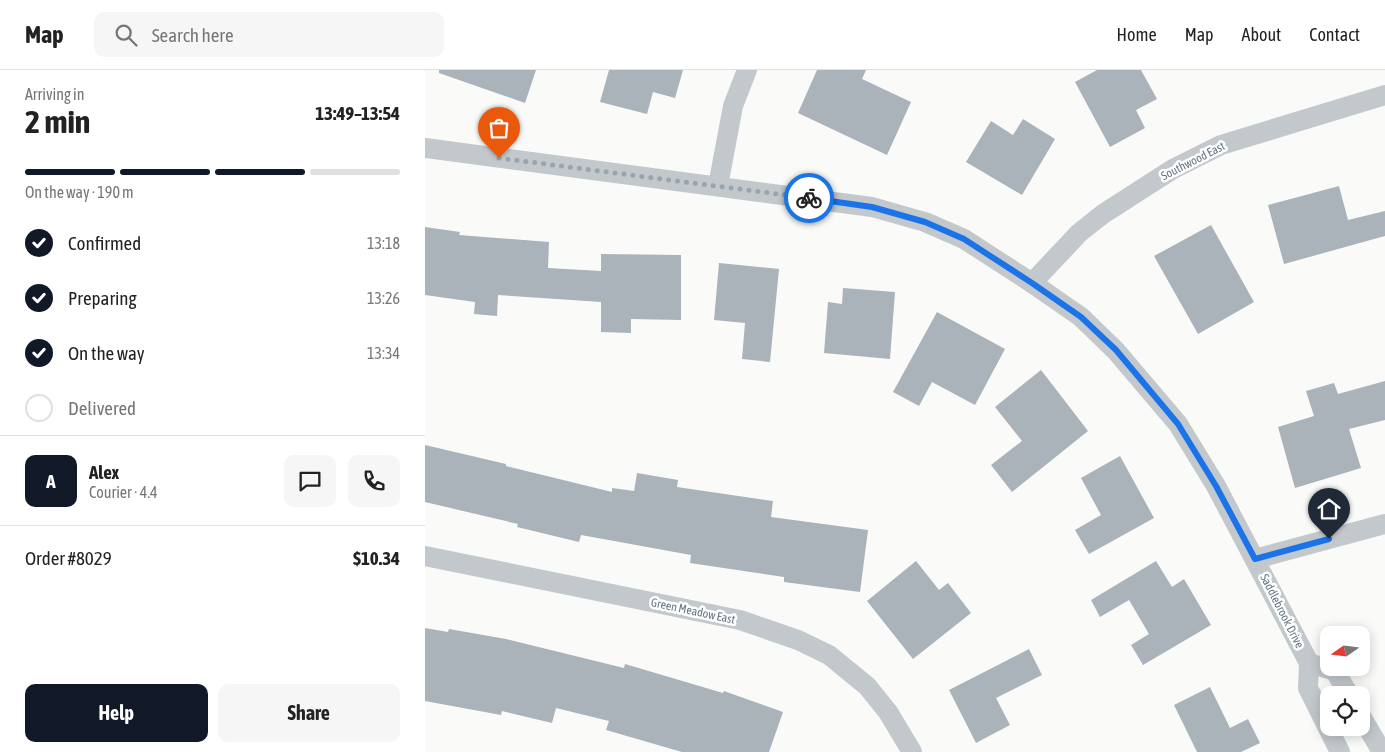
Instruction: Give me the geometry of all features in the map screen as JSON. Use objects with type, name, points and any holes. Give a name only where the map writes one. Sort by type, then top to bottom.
[{"type":"street","points":[[718,186],[733,106],[747,70]]},
{"type":"street","name":"Southwood East","points":[[1032,283],[1079,233],[1103,214],[1173,169],[1221,145],[1385,95]]},
{"type":"street","name":"Saddlebrook Drive","points":[[425,148],[872,207],[925,222],[964,239],[1032,283],[1081,317],[1116,350],[1178,424],[1216,486],[1309,663],[1308,688],[1340,752]]},
{"type":"street","points":[[1255,559],[1385,524]]},
{"type":"street","name":"Green Meadow East","points":[[425,556],[739,620],[797,640],[829,655],[867,686],[888,712],[911,752]]},
{"type":"street","name":"Saddlebrook Drive","points":[[1309,663],[1335,671],[1344,686]]},
{"type":"street","points":[[1370,731],[1382,752]]},
{"type":"building","points":[[439,70],[536,70],[525,103],[439,73]]},
{"type":"building","points":[[609,70],[683,70],[675,98],[653,92],[647,114],[600,102]]},
{"type":"building","points":[[817,70],[866,70],[862,79],[911,102],[887,155],[798,113]]},
{"type":"building","points":[[1097,70],[1141,70],[1157,99],[1136,110],[1145,128],[1110,147],[1075,82]]},
{"type":"building","points":[[1023,119],[1055,139],[1022,195],[966,162],[991,121],[1013,135]]},
{"type":"building","points":[[1339,186],[1348,220],[1385,211],[1385,236],[1284,264],[1268,205]]},
{"type":"building","points":[[1211,225],[1254,302],[1198,334],[1154,256]]},
{"type":"building","points":[[425,227],[460,232],[459,235],[549,242],[548,268],[601,271],[601,254],[681,255],[681,320],[631,319],[631,333],[601,332],[601,302],[498,295],[497,316],[474,314],[475,302],[425,295]]},
{"type":"building","points":[[719,263],[779,269],[770,362],[742,359],[745,323],[714,320]]},
{"type":"building","points":[[843,288],[895,292],[890,359],[824,353],[828,302],[842,304]]},
{"type":"building","points":[[937,312],[1005,349],[975,405],[932,382],[919,406],[893,392]]},
{"type":"building","points":[[1041,370],[1088,431],[1012,492],[991,465],[1022,441],[995,407]]},
{"type":"building","points":[[1385,381],[1385,420],[1349,429],[1361,468],[1295,488],[1278,427],[1314,416],[1306,391],[1334,383],[1338,394]]},
{"type":"building","points":[[425,445],[612,492],[612,488],[634,491],[637,473],[678,480],[677,487],[773,501],[771,517],[868,530],[860,592],[784,582],[784,577],[690,563],[691,555],[581,535],[579,542],[517,527],[518,524],[425,502]]},
{"type":"building","points":[[1120,456],[1154,518],[1089,554],[1075,530],[1101,515],[1081,478]]},
{"type":"building","points":[[916,561],[939,590],[948,583],[971,613],[913,659],[867,601]]},
{"type":"building","points":[[1156,561],[1172,587],[1184,579],[1211,625],[1143,665],[1131,645],[1149,634],[1129,600],[1100,617],[1091,600]]},
{"type":"building","points":[[425,628],[448,632],[449,629],[506,639],[624,668],[625,664],[723,693],[724,691],[783,712],[769,752],[682,752],[606,730],[609,721],[556,708],[552,723],[502,711],[501,715],[425,701]]},
{"type":"building","points":[[1029,649],[1042,675],[996,698],[1010,725],[976,743],[949,690]]},
{"type":"building","points":[[1210,687],[1230,728],[1248,719],[1260,743],[1241,752],[1197,752],[1174,705]]},
{"type":"way so far","points":[[499,158],[809,198]]},
{"type":"route","points":[[809,198],[872,207],[925,222],[964,239],[1081,317],[1116,350],[1178,424],[1216,486],[1255,559],[1329,539]]}]
